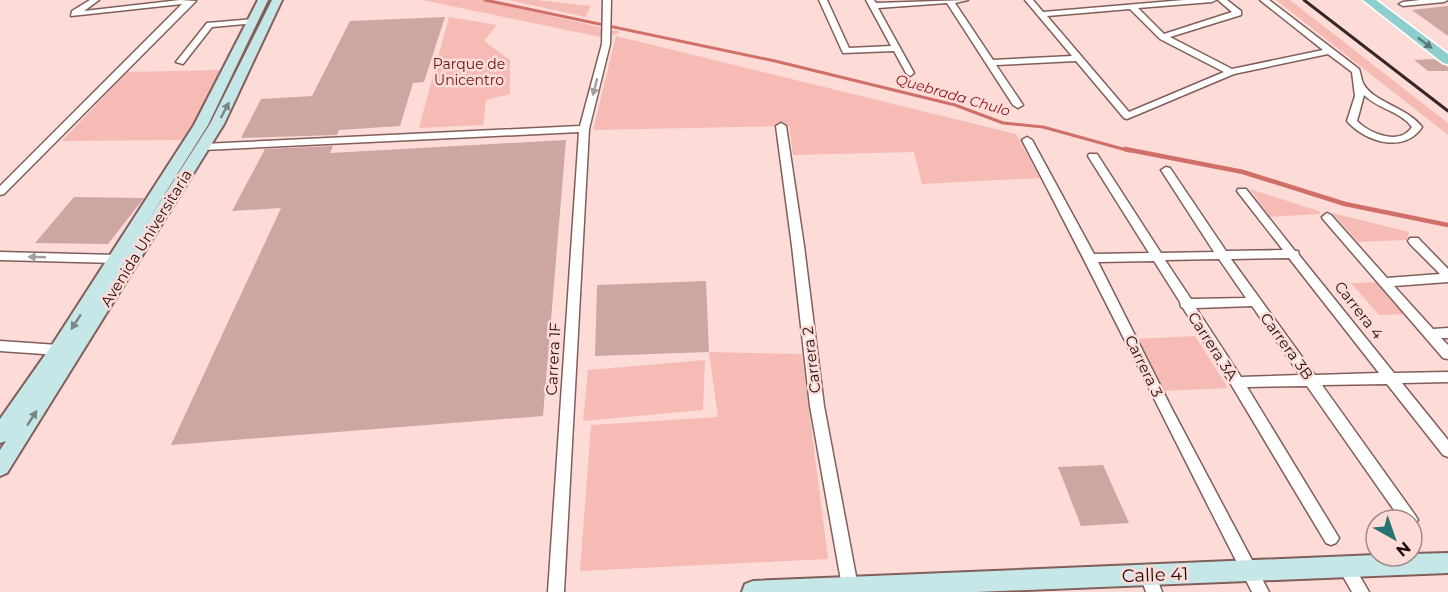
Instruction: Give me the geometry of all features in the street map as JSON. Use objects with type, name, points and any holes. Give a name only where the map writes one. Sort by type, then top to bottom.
[{"type":"main road","name":"Avenida Universitaria","points":[[0,435],[58,350],[201,125],[263,0]]},
{"type":"main road","name":"Avenida Universitaria","points":[[0,467],[203,147],[233,95],[277,0]]},
{"type":"main road","points":[[1369,0],[1448,60]]},
{"type":"main road","points":[[1385,0],[1404,7],[1448,45]]},
{"type":"main road","name":"Calle 41","points":[[753,592],[1151,584],[1250,571],[1345,566],[1445,567]]},
{"type":"street","points":[[95,0],[74,14],[149,3],[198,0]]},
{"type":"street","name":"Carrera 1F","points":[[556,592],[584,129],[607,36],[607,0]]},
{"type":"street","points":[[823,0],[846,51],[896,48]]},
{"type":"street","points":[[949,0],[1018,105]]},
{"type":"street","points":[[910,73],[872,3],[964,0]]},
{"type":"street","points":[[1029,0],[1127,116],[1232,72],[1330,51]]},
{"type":"street","points":[[1043,14],[1212,0]]},
{"type":"street","points":[[1163,37],[1238,13],[1222,0]]},
{"type":"street","points":[[1264,0],[1356,70],[1361,87],[1360,104],[1352,121],[1357,128],[1379,138],[1408,137],[1415,132],[1417,127],[1405,114],[1373,98],[1361,87]]},
{"type":"street","points":[[1404,7],[1444,0]]},
{"type":"street","points":[[0,192],[190,1]]},
{"type":"street","points":[[1132,7],[1163,37],[1232,72]]},
{"type":"street","points":[[180,62],[213,24],[254,21]]},
{"type":"street","points":[[990,63],[1079,58]]},
{"type":"street","name":"Carrera 2","points":[[781,126],[817,405],[851,590]]},
{"type":"street","points":[[203,147],[584,129]]},
{"type":"street","name":"Carrera 3","points":[[1027,140],[1261,592]]},
{"type":"street","name":"Carrera 3A","points":[[1093,156],[1158,256],[1185,304],[1237,382],[1331,538]]},
{"type":"street","name":"Carrera 3B","points":[[1166,170],[1222,255],[1402,508]]},
{"type":"street","name":"Carrera 4","points":[[1242,191],[1448,451]]},
{"type":"street","points":[[1327,217],[1448,354]]},
{"type":"street","points":[[1414,241],[1448,277]]},
{"type":"street","points":[[1090,258],[1294,254]]},
{"type":"street","points":[[0,256],[116,259]]},
{"type":"street","points":[[1386,282],[1448,277]]},
{"type":"street","points":[[1185,304],[1256,303]]},
{"type":"street","points":[[1431,334],[1448,333]]},
{"type":"street","points":[[0,346],[58,350]]},
{"type":"street","points":[[1237,382],[1448,378]]},
{"type":"street","points":[[1345,566],[1361,592]]},
{"type":"green space","points":[[422,0],[483,0],[621,32],[605,38]]},
{"type":"green space","points":[[509,0],[537,0],[591,6],[585,17]]},
{"type":"green space","points":[[1276,0],[1290,0],[1448,123],[1448,135]]},
{"type":"green space","name":"Parque de Unicentro","points":[[449,17],[497,25],[484,41],[510,60],[510,94],[486,100],[483,125],[419,128]]},
{"type":"green space","points":[[616,36],[1016,134],[1040,178],[922,184],[914,152],[793,155],[789,126],[593,130]]},
{"type":"green space","points":[[221,70],[185,140],[62,141],[127,72]]},
{"type":"green space","points":[[1250,189],[1319,211],[1320,214],[1270,217]]},
{"type":"green space","points":[[1332,213],[1409,232],[1407,240],[1358,242]]},
{"type":"green space","points":[[1381,282],[1409,314],[1379,315],[1351,283]]},
{"type":"green space","points":[[1195,336],[1228,388],[1164,391],[1135,339]]},
{"type":"green space","points":[[709,352],[802,354],[828,559],[580,571],[591,425],[718,417]]},
{"type":"green space","points":[[705,360],[703,410],[583,421],[588,370]]},
{"type":"building","points":[[1448,6],[1448,36],[1412,10]]},
{"type":"building","points":[[445,17],[424,82],[413,83],[400,126],[339,130],[337,135],[241,138],[261,99],[312,96],[350,21]]},
{"type":"building","points":[[1434,59],[1448,67],[1448,71],[1428,71],[1414,60]]},
{"type":"building","points":[[566,140],[543,416],[171,445],[281,208],[232,211],[265,149],[333,146],[330,153]]},
{"type":"building","points":[[74,197],[144,198],[108,244],[35,243]]},
{"type":"building","points":[[706,281],[709,352],[595,356],[597,285]]},
{"type":"building","points":[[1103,465],[1129,523],[1081,526],[1058,467]]},
{"type":"waterway","name":"Quebrada Chulo","points":[[485,0],[775,61],[955,105],[1003,123],[1043,127],[1130,151]]},
{"type":"waterway","name":"Quebrada Chulo","points":[[1125,149],[1243,172],[1345,204],[1448,225]]},
{"type":"railway","points":[[1304,0],[1448,111]]}]
